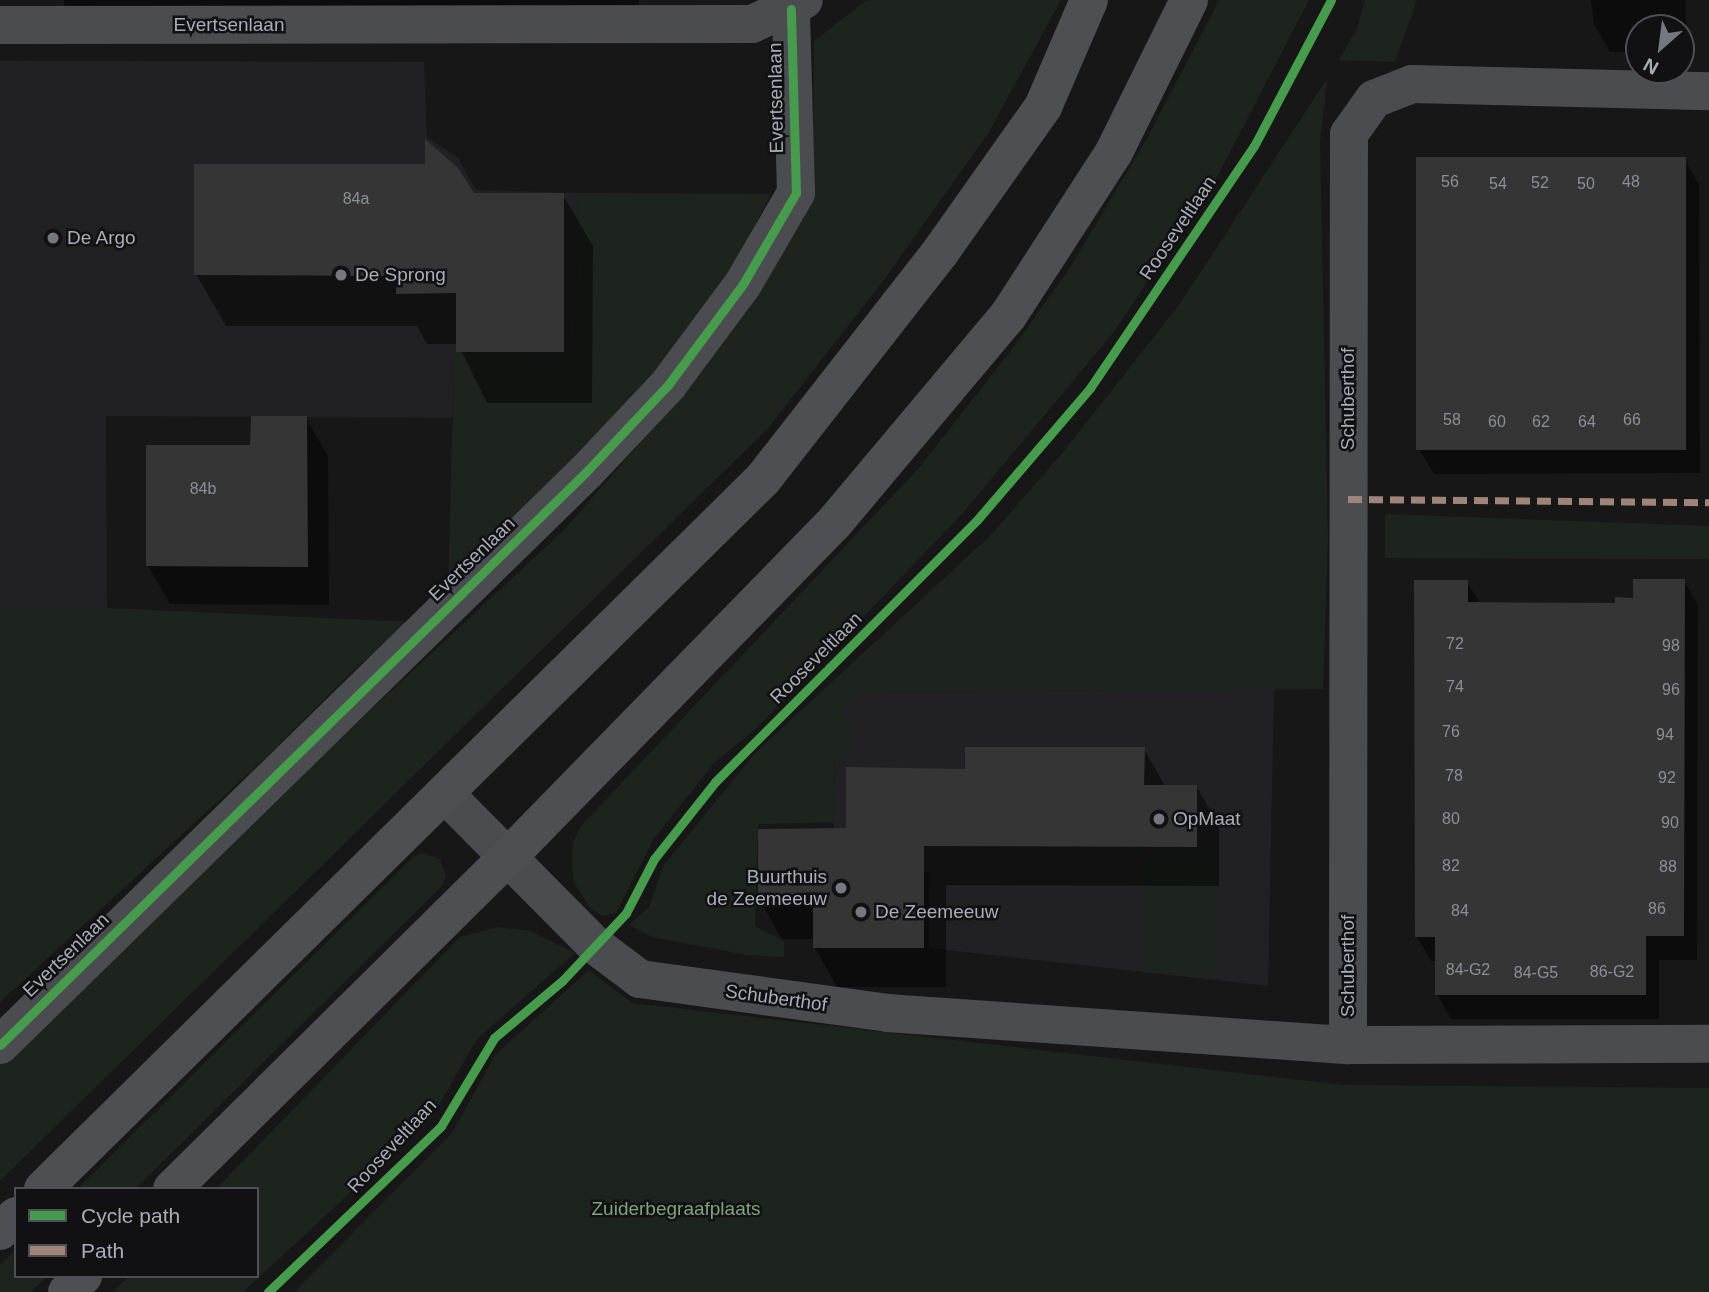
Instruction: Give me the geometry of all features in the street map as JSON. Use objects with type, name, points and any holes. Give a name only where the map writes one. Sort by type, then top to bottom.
[{"type":"main road","points":[[45,1187],[763,479],[941,251],[1043,107],[1088,0]]},
{"type":"main road","points":[[174,1187],[507,858],[834,523],[1008,316],[1114,152],[1189,0]]},
{"type":"main road","points":[[0,1231],[14,1218]]},
{"type":"main road","points":[[67,1292],[81,1278]]},
{"type":"street","name":"Evertsenlaan","points":[[0,25],[752,24],[798,5],[796,193],[743,284],[668,385],[586,472],[0,1045]]},
{"type":"street","name":"Schuberthof","points":[[1348,1045],[1349,134],[1374,99],[1412,84],[1709,91]]},
{"type":"street","name":"Schuberthof","points":[[444,794],[596,946],[640,979],[887,1013],[1348,1045],[1709,1044]]},
{"type":"shaded area","name":"De Sprong","points":[[0,61],[424,62],[427,137],[458,158],[476,190],[578,193],[575,357],[454,356],[452,418],[106,416],[107,608],[0,608]]},
{"type":"shaded area","points":[[1274,689],[1268,986],[929,948],[930,872],[842,871],[833,822],[835,757],[850,758],[841,710],[857,692]]},
{"type":"green space","points":[[867,0],[1061,0],[989,132],[884,280],[768,428],[0,1181],[0,1055],[564,530],[704,369],[813,196],[814,41]]},
{"type":"green space","points":[[1219,0],[1309,0],[1215,181],[1113,333],[963,513],[759,726],[714,763],[653,840],[616,913],[603,916],[590,908],[574,882],[573,842],[581,826],[919,468],[1010,352],[1071,266],[1149,135]]},
{"type":"green space","points":[[1365,0],[1417,0],[1395,62],[1339,60],[1357,29]]},
{"type":"green space","points":[[1327,79],[1320,142],[1328,539],[1323,689],[857,692],[841,710],[853,721],[851,758],[835,758],[833,822],[758,824],[755,926],[784,941],[784,957],[747,955],[652,937],[629,925],[649,907],[664,865],[756,752],[991,535],[1064,451],[1179,305]]},
{"type":"green space","points":[[578,193],[771,194],[735,264],[686,335],[571,470],[448,597],[454,356],[575,357]]},
{"type":"green space","points":[[1385,514],[1709,526],[1709,559],[1385,558]]},
{"type":"green space","points":[[0,608],[107,608],[414,622],[361,663],[267,756],[0,1002]]},
{"type":"green space","points":[[422,853],[440,859],[446,876],[443,885],[137,1187],[79,1187],[413,857]]},
{"type":"green space","points":[[1146,855],[1217,856],[1215,974],[1144,973]]},
{"type":"green space","points":[[498,927],[531,931],[575,953],[477,1039],[432,1117],[259,1277],[259,1187],[218,1187],[460,937]]},
{"type":"green space","name":"Zuiderbegraafplaats","points":[[589,970],[632,1003],[1344,1085],[1709,1088],[1709,1292],[294,1292],[452,1133],[495,1055]]},
{"type":"green space","points":[[14,1251],[14,1278],[45,1278],[31,1292],[0,1292],[0,1265]]},
{"type":"green space","points":[[127,1278],[258,1278],[243,1292],[113,1292]]},
{"type":"building","points":[[425,139],[458,168],[474,193],[564,193],[564,352],[456,352],[456,293],[396,294],[396,276],[194,275],[194,164],[425,164]]},
{"type":"building","points":[[1416,157],[1686,157],[1686,450],[1416,450]]},
{"type":"building","points":[[251,416],[307,416],[308,567],[146,566],[146,445],[250,445]]},
{"type":"building","points":[[1633,579],[1685,579],[1684,936],[1646,936],[1646,995],[1435,995],[1435,937],[1415,937],[1414,580],[1468,580],[1468,602],[1615,603],[1615,597],[1633,598]]},
{"type":"building","points":[[965,747],[1145,747],[1144,785],[1197,785],[1197,847],[924,846],[924,948],[813,948],[813,901],[758,901],[758,829],[846,828],[846,767],[965,769]]},
{"type":"marked path","points":[[1348,499],[1709,502]]},
{"type":"cycle path","name":"Rooseveltlaan","points":[[268,1292],[441,1126],[494,1038],[562,981],[626,913],[654,859],[715,782],[977,520],[1090,388],[1254,146],[1331,0]]},
{"type":"cycle path","points":[[0,1045],[586,472],[668,385],[743,284],[796,193],[791,9]]},
{"type":"place","name":"De Argo","points":[[53,238]]},
{"type":"place","name":"De Sprong","points":[[341,275]]},
{"type":"place","name":"OpMaat","points":[[1159,819]]},
{"type":"place","name":"Buurthuis de Zeemeeuw","points":[[841,888]]},
{"type":"place","name":"De Zeemeeuw","points":[[861,912]]}]
